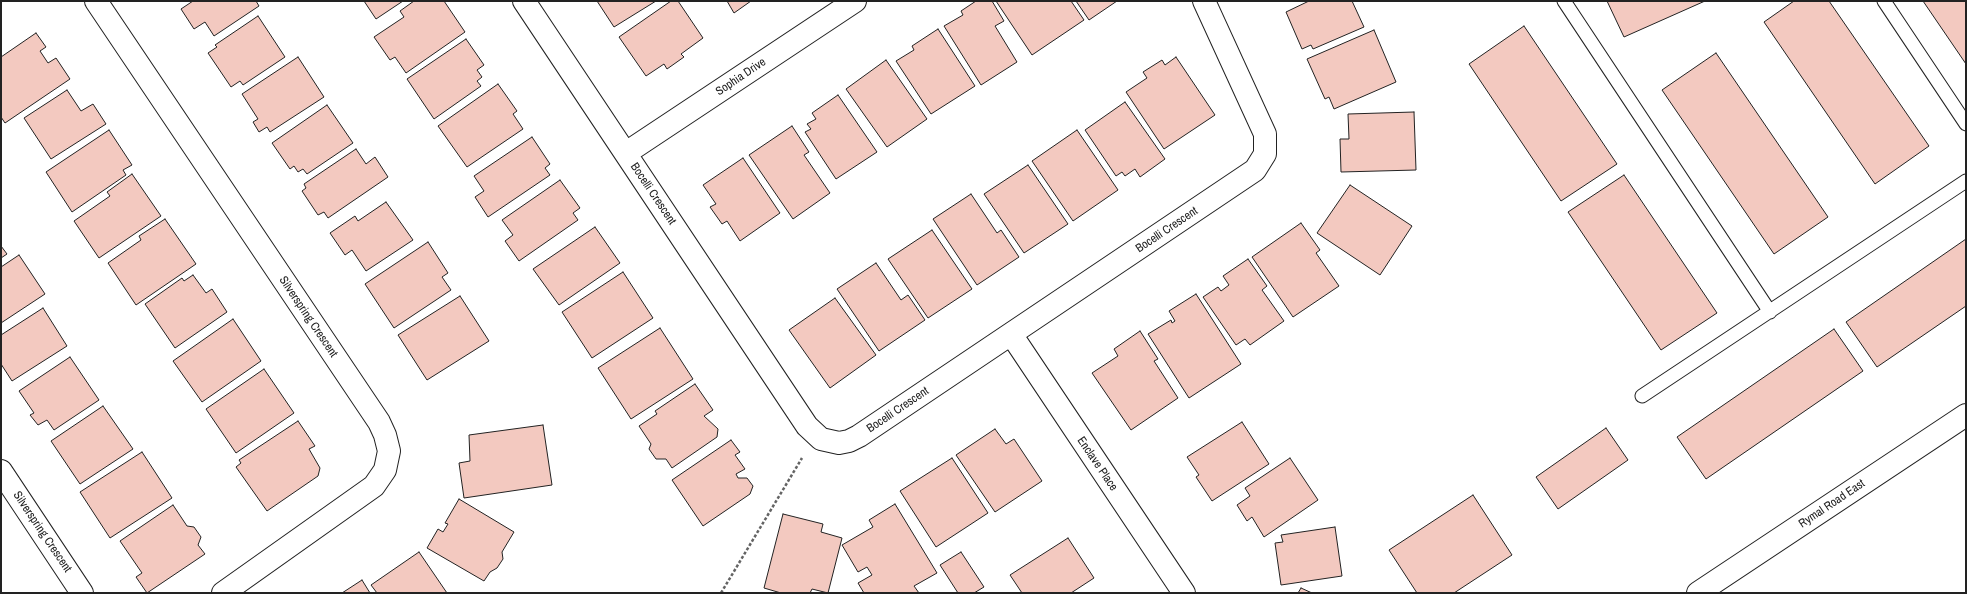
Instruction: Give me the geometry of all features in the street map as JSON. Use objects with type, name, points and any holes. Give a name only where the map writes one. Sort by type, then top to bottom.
[{"type":"street","name":"Silverspring Crescent","points":[[96,1],[379,422],[385,435],[389,451],[385,470],[374,486],[223,593]]},
{"type":"street","name":"Bocelli Crescent","points":[[524,1],[807,426],[816,435],[833,443],[844,443],[853,439],[1248,175],[1261,162],[1266,149],[1264,134],[1204,1]]},
{"type":"street","name":"Sophia Drive","points":[[626,153],[855,1]]},
{"type":"street","name":"Enclave Place","points":[[1011,334],[1184,593]]},
{"type":"street","name":"Rymal Road East","points":[[1698,593],[1966,415]]},
{"type":"street","name":"Silverspring Crescent","points":[[1,471],[82,593]]},
{"type":"lane","points":[[1564,1],[1770,312]]},
{"type":"lane","points":[[1884,1],[1966,124]]},
{"type":"lane","points":[[1642,396],[1966,181]]},
{"type":"path","points":[[721,593],[816,435]]},
{"type":"building","points":[[193,1],[256,1],[259,6],[214,36],[205,22],[194,29],[181,9]]},
{"type":"building","points":[[364,1],[403,1],[376,19]]},
{"type":"building","points":[[414,1],[444,1],[465,32],[406,73],[395,57],[390,60],[374,37],[404,17],[400,11]]},
{"type":"building","points":[[597,1],[656,1],[614,27]]},
{"type":"building","points":[[671,1],[678,1],[703,38],[681,54],[684,57],[667,69],[664,64],[646,76],[619,37]]},
{"type":"building","points":[[727,1],[751,1],[734,13]]},
{"type":"building","points":[[976,1],[992,1],[1004,21],[995,26],[1017,62],[981,85],[944,26],[963,15],[961,11]]},
{"type":"building","points":[[996,1],[1071,1],[1084,20],[1032,55]]},
{"type":"building","points":[[1076,1],[1117,1],[1089,20]]},
{"type":"building","points":[[1309,1],[1352,1],[1364,27],[1313,49],[1311,45],[1302,49],[1286,12]]},
{"type":"building","points":[[1607,1],[1705,1],[1624,37]]},
{"type":"building","points":[[1794,1],[1829,1],[1929,146],[1875,184],[1764,22]]},
{"type":"building","points":[[1923,1],[1966,1],[1966,64]]},
{"type":"building","points":[[258,16],[285,57],[243,85],[240,81],[231,87],[208,53],[217,47],[215,45]]},
{"type":"building","points":[[1524,26],[1617,164],[1561,201],[1469,64]]},
{"type":"building","points":[[938,29],[975,86],[931,114],[896,61],[914,50],[912,46]]},
{"type":"building","points":[[1374,30],[1396,82],[1334,109],[1329,97],[1325,99],[1307,59]]},
{"type":"building","points":[[36,33],[46,47],[40,51],[48,63],[56,58],[70,79],[5,123],[1,117],[1,57]]},
{"type":"building","points":[[466,39],[484,65],[477,70],[482,77],[477,81],[481,86],[434,119],[407,79]]},
{"type":"building","points":[[1716,53],[1828,217],[1774,254],[1662,90]]},
{"type":"building","points":[[298,57],[324,97],[270,132],[267,127],[259,132],[253,122],[258,119],[242,94]]},
{"type":"building","points":[[1176,57],[1215,115],[1164,149],[1126,92],[1147,78],[1143,72],[1162,60],[1165,65]]},
{"type":"building","points":[[886,60],[927,119],[887,147],[846,89]]},
{"type":"building","points":[[498,84],[517,111],[513,114],[523,129],[467,167],[438,126]]},
{"type":"building","points":[[67,90],[81,111],[93,104],[106,124],[51,159],[24,118]]},
{"type":"building","points":[[838,95],[877,152],[836,179],[805,132],[811,129],[807,124],[816,119],[812,113]]},
{"type":"building","points":[[1125,102],[1165,159],[1140,177],[1135,169],[1125,176],[1122,172],[1116,176],[1085,130]]},
{"type":"building","points":[[327,105],[353,143],[307,174],[303,169],[298,172],[294,166],[290,169],[272,143]]},
{"type":"building","points":[[1414,112],[1416,170],[1341,172],[1340,139],[1349,139],[1348,114]]},
{"type":"building","points":[[792,126],[809,152],[804,155],[830,193],[793,219],[749,155]]},
{"type":"building","points":[[109,130],[132,165],[123,170],[126,175],[72,212],[46,172]]},
{"type":"building","points":[[1077,130],[1118,190],[1073,221],[1032,161]]},
{"type":"building","points":[[532,137],[550,164],[545,168],[550,175],[488,217],[475,197],[484,191],[474,176]]},
{"type":"building","points":[[356,149],[366,164],[375,157],[388,177],[328,218],[324,212],[318,215],[302,191],[306,188],[304,184]]},
{"type":"building","points":[[743,158],[780,213],[740,241],[727,221],[722,224],[710,207],[716,204],[703,185]]},
{"type":"building","points":[[1028,165],[1068,224],[1024,253],[984,194]]},
{"type":"building","points":[[132,174],[161,216],[99,258],[74,221],[110,196],[107,192]]},
{"type":"building","points":[[1624,175],[1717,313],[1661,350],[1568,212]]},
{"type":"building","points":[[560,180],[580,208],[573,213],[578,220],[519,261],[505,241],[513,235],[502,220]]},
{"type":"building","points":[[1350,185],[1412,226],[1380,275],[1317,233]]},
{"type":"building","points":[[971,194],[997,233],[1001,230],[1019,257],[977,285],[933,219]]},
{"type":"building","points":[[386,202],[413,240],[366,271],[352,250],[345,255],[330,233],[355,216],[358,221]]},
{"type":"building","points":[[165,219],[196,264],[136,305],[108,263],[141,240],[139,236]]},
{"type":"building","points":[[1301,223],[1320,250],[1316,253],[1339,286],[1293,317],[1252,257]]},
{"type":"building","points":[[595,227],[620,263],[559,305],[533,269]]},
{"type":"building","points":[[932,230],[972,289],[928,318],[888,259]]},
{"type":"building","points":[[1966,239],[1966,306],[1877,367],[1846,322]]},
{"type":"building","points":[[428,242],[448,273],[442,277],[451,290],[394,328],[365,284]]},
{"type":"building","points":[[1,246],[7,254],[1,258]]},
{"type":"building","points":[[19,255],[45,294],[1,323],[1,267]]},
{"type":"building","points":[[1248,259],[1267,286],[1262,290],[1284,321],[1250,345],[1245,339],[1236,345],[1203,297],[1218,287],[1221,291],[1229,285],[1223,276]]},
{"type":"building","points":[[876,263],[901,300],[908,295],[925,320],[879,351],[837,289]]},
{"type":"building","points":[[623,272],[653,318],[592,358],[562,312]]},
{"type":"building","points":[[193,275],[206,293],[212,289],[227,312],[175,348],[145,304],[182,278],[184,281]]},
{"type":"building","points":[[1196,294],[1241,364],[1189,398],[1148,334],[1171,320],[1172,323],[1175,321],[1169,311]]},
{"type":"building","points":[[460,296],[489,341],[427,380],[398,335]]},
{"type":"building","points":[[835,298],[876,355],[830,388],[789,330]]},
{"type":"building","points":[[43,308],[67,346],[12,381],[1,364],[1,335]]},
{"type":"building","points":[[233,319],[261,361],[202,402],[173,361]]},
{"type":"building","points":[[660,328],[693,379],[631,419],[598,368]]},
{"type":"building","points":[[1834,329],[1863,371],[1706,479],[1677,437]]},
{"type":"building","points":[[1140,331],[1158,359],[1154,361],[1178,398],[1131,430],[1092,373],[1118,356],[1114,349]]},
{"type":"building","points":[[70,357],[99,400],[54,430],[47,420],[38,425],[30,415],[34,413],[19,391]]},
{"type":"building","points":[[264,369],[294,413],[236,453],[206,409]]},
{"type":"building","points":[[695,384],[713,410],[704,416],[718,429],[717,437],[672,468],[666,459],[656,459],[649,449],[651,444],[639,426],[657,414],[655,411]]},
{"type":"building","points":[[103,406],[133,449],[80,484],[51,441]]},
{"type":"building","points":[[298,421],[315,446],[309,449],[320,468],[318,476],[267,511],[236,467],[241,463],[239,460]]},
{"type":"building","points":[[1242,422],[1269,464],[1212,501],[1196,477],[1199,475],[1187,457]]},
{"type":"building","points":[[543,425],[552,485],[464,498],[459,463],[470,461],[469,435]]},
{"type":"building","points":[[1606,428],[1628,460],[1558,509],[1536,477]]},
{"type":"building","points":[[995,429],[1006,444],[1014,439],[1042,481],[995,512],[956,455]]},
{"type":"building","points":[[731,440],[740,452],[735,455],[745,469],[736,474],[738,478],[747,478],[753,486],[750,494],[703,526],[672,480]]},
{"type":"building","points":[[142,452],[172,498],[110,538],[80,492]]},
{"type":"building","points":[[952,458],[988,513],[936,547],[900,491]]},
{"type":"building","points":[[1290,458],[1318,500],[1264,537],[1252,517],[1247,521],[1237,505],[1250,496],[1245,488]]},
{"type":"building","points":[[1473,495],[1512,555],[1454,593],[1417,593],[1389,550]]},
{"type":"building","points":[[459,499],[514,532],[502,552],[503,559],[497,568],[490,572],[484,581],[427,548],[438,529],[443,532],[448,524],[445,523]]},
{"type":"building","points":[[895,504],[937,573],[914,586],[919,593],[864,593],[858,583],[872,575],[867,567],[858,572],[842,545],[873,527],[869,520]]},
{"type":"building","points":[[173,505],[187,526],[194,527],[201,537],[198,545],[205,554],[147,593],[136,577],[142,573],[120,541]]},
{"type":"building","points":[[783,514],[823,524],[821,532],[842,538],[828,593],[812,589],[810,593],[781,593],[764,588]]},
{"type":"building","points":[[1335,527],[1342,576],[1281,585],[1275,543],[1283,542],[1281,535]]},
{"type":"building","points":[[1068,538],[1094,578],[1071,593],[1022,593],[1010,575]]},
{"type":"building","points":[[419,552],[447,593],[377,593],[371,585]]},
{"type":"building","points":[[961,552],[984,587],[974,593],[958,593],[940,565]]},
{"type":"building","points":[[362,580],[370,593],[342,593]]},
{"type":"building","points":[[1301,588],[1312,593],[1298,593]]}]
